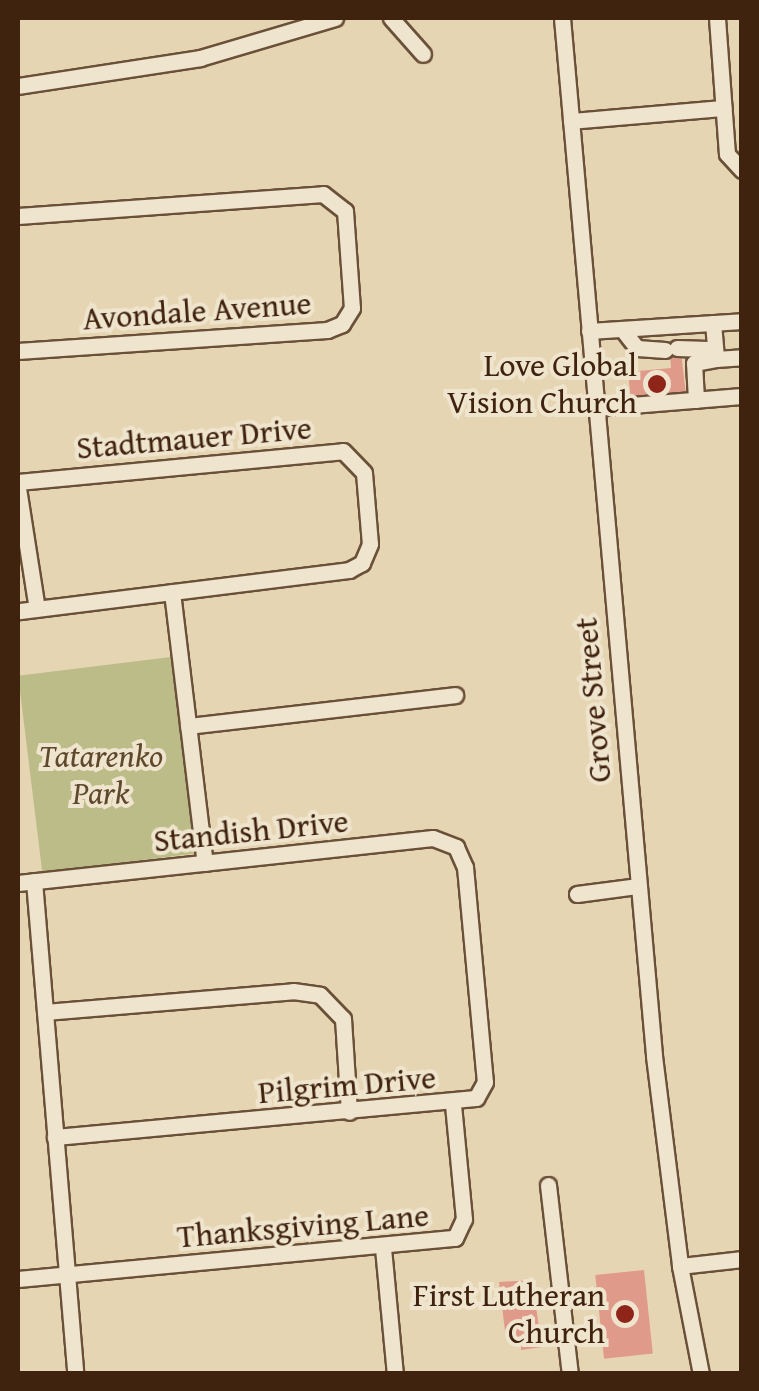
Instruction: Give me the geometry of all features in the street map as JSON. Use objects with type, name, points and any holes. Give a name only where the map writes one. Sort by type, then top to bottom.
[{"type":"street","points":[[18,86],[200,58],[335,18]]},
{"type":"street","points":[[391,18],[424,54]]},
{"type":"street","name":"Grove Street","points":[[562,18],[638,886],[680,1266],[701,1374]]},
{"type":"street","points":[[717,18],[729,161],[742,170]]},
{"type":"street","points":[[571,121],[723,108]]},
{"type":"street","name":"Avondale Avenue","points":[[18,216],[312,194],[331,196],[345,211],[352,308],[337,328],[18,351]]},
{"type":"street","points":[[589,331],[742,322]]},
{"type":"street","points":[[714,323],[716,354]]},
{"type":"street","points":[[622,329],[637,348],[742,358]]},
{"type":"street","points":[[696,400],[694,363],[716,354]]},
{"type":"street","points":[[595,408],[742,396]]},
{"type":"street","name":"Stadtmauer Drive","points":[[18,485],[343,451],[364,473],[370,544],[362,563],[335,572],[172,592]]},
{"type":"street","points":[[18,485],[37,609]]},
{"type":"street","points":[[18,612],[172,592],[205,863]]},
{"type":"street","points":[[188,726],[455,695]]},
{"type":"street","name":"Standish Drive","points":[[26,882],[433,838],[456,847],[465,876]]},
{"type":"street","name":"Pilgrim Drive","points":[[55,1137],[452,1104],[476,1098],[485,1082],[465,876]]},
{"type":"street","points":[[26,882],[45,1012],[75,1374]]},
{"type":"street","points":[[577,894],[638,886]]},
{"type":"street","points":[[45,1012],[293,991],[320,995],[342,1020],[348,1112]]},
{"type":"street","name":"Thanksgiving Lane","points":[[18,1279],[446,1242],[462,1231],[452,1104]]},
{"type":"street","points":[[548,1185],[570,1374]]},
{"type":"street","points":[[383,1248],[395,1374]]},
{"type":"street","points":[[680,1266],[742,1258]]},
{"type":"green space","name":"Tatarenko Park","points":[[171,657],[195,854],[42,872],[18,676]]},
{"type":"building","name":"Love Global Vision Church","points":[[670,351],[681,352],[686,395],[631,401],[628,372],[671,368]]},
{"type":"building","name":"First Lutheran Church","points":[[644,1270],[653,1354],[604,1359],[595,1275]]},
{"type":"building","points":[[532,1280],[542,1347],[521,1350],[522,1336],[506,1339],[499,1282]]},
{"type":"place","name":"Love Global Vision Church","points":[[657,384]]},
{"type":"place","name":"First Lutheran Church","points":[[625,1314]]}]
